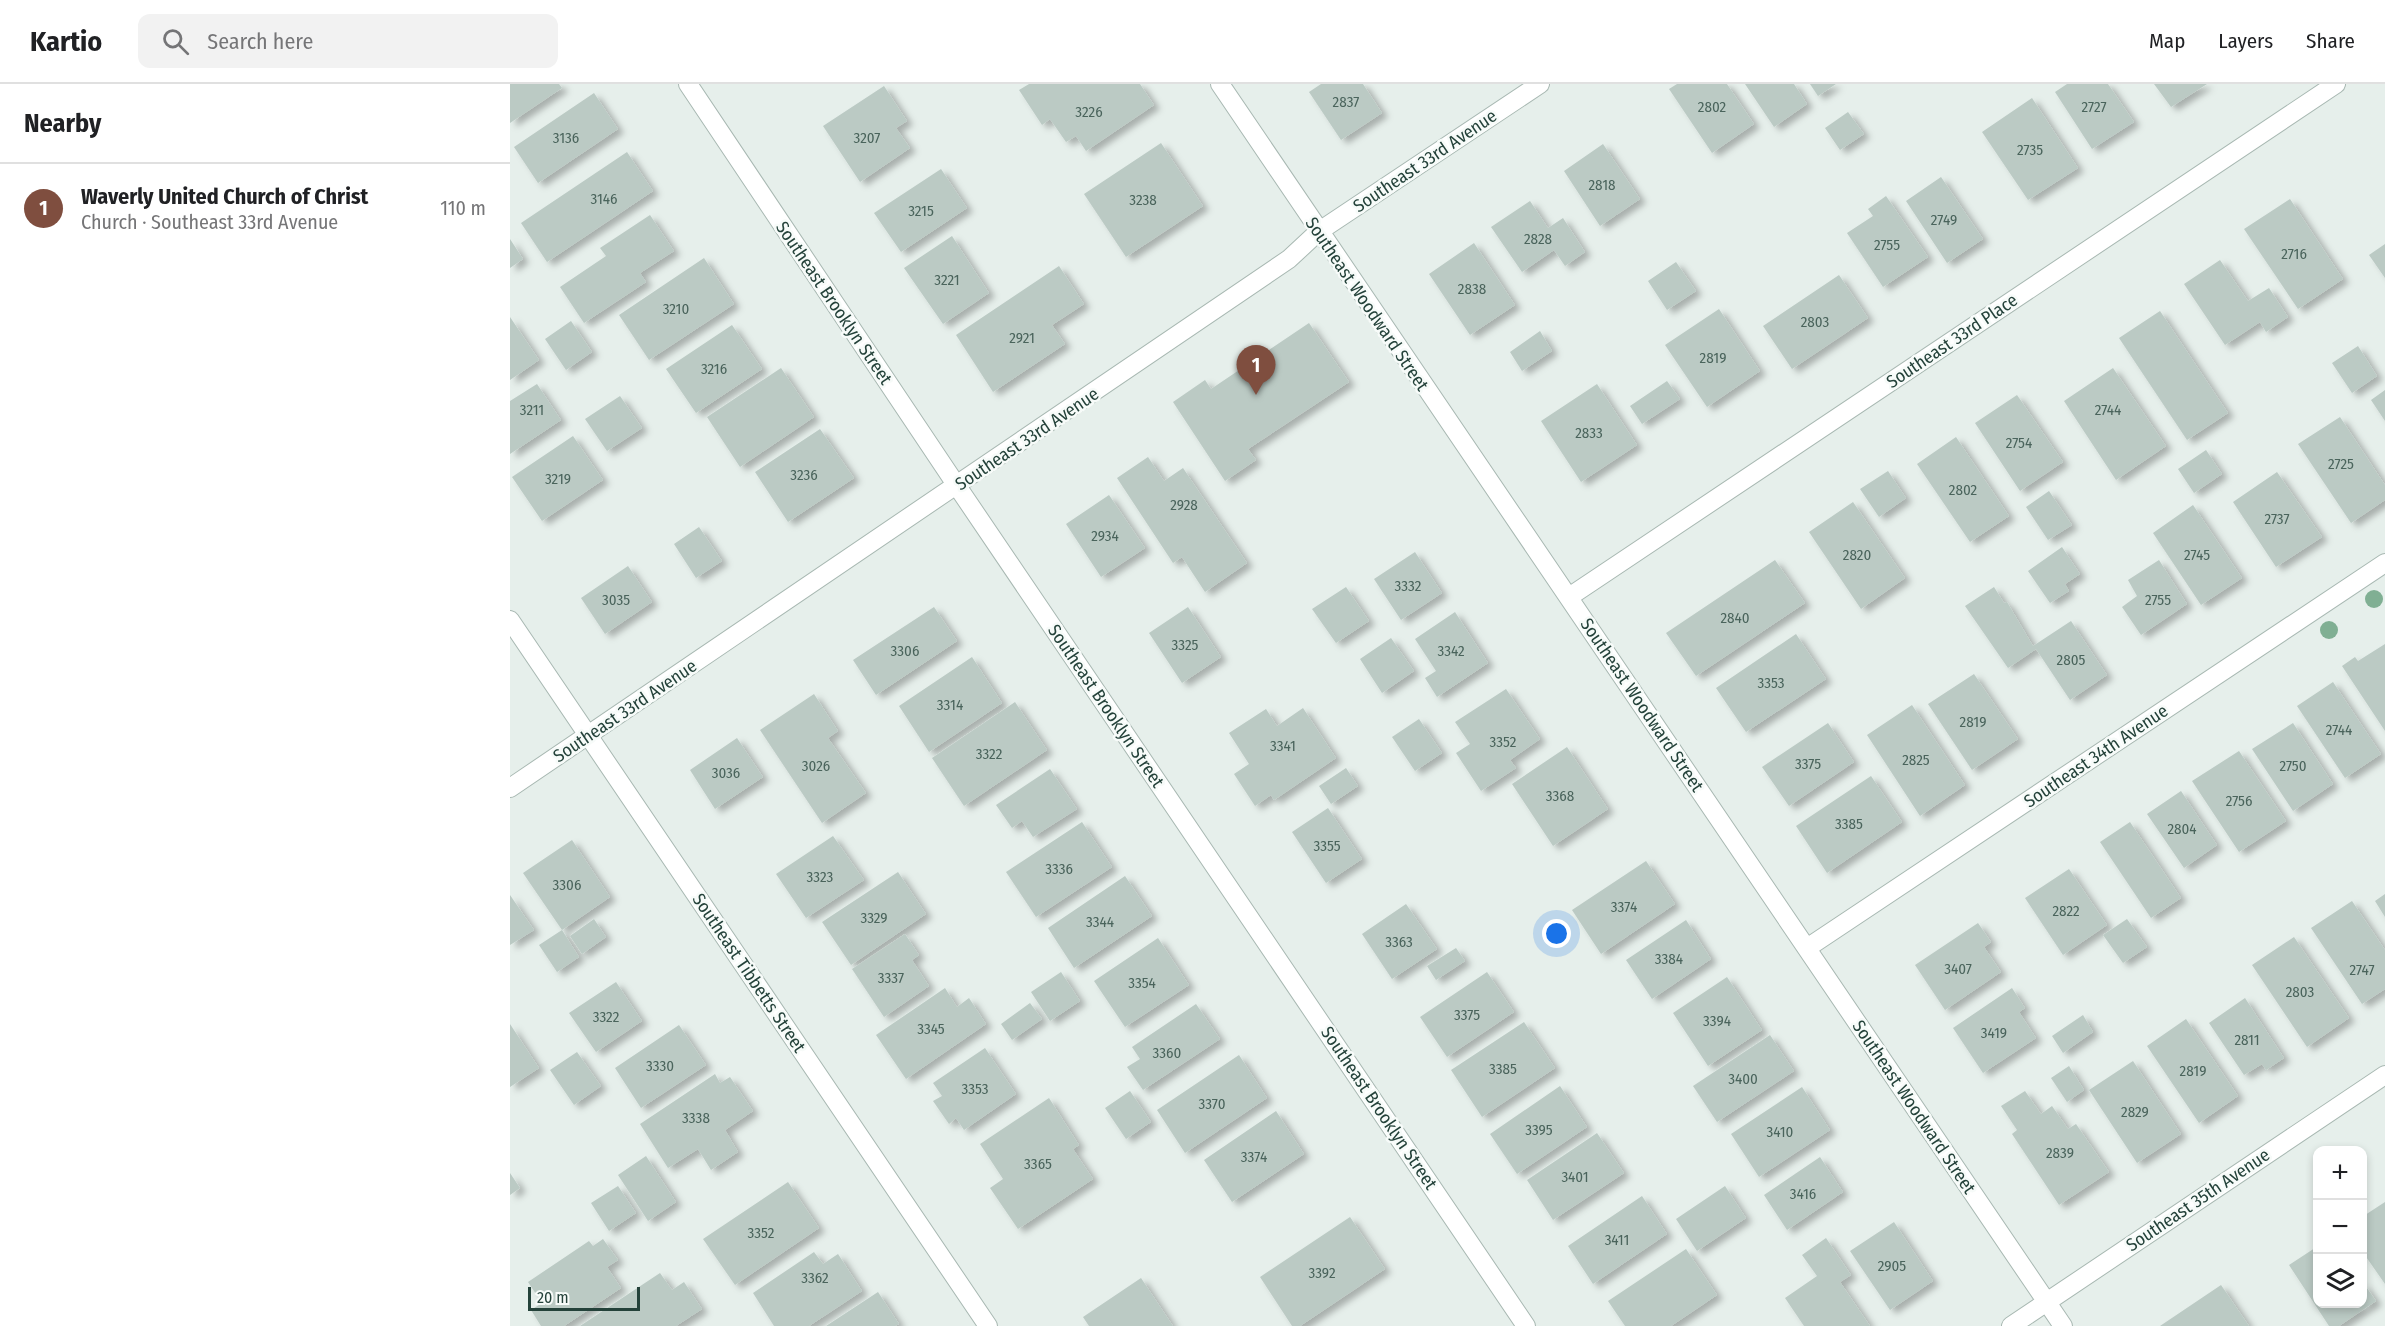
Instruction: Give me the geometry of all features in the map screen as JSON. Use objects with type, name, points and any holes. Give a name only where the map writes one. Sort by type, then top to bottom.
[{"type":"street","name":"Southeast Brooklyn Street","points":[[688,84],[957,486],[1526,1326]]},
{"type":"street","name":"Southeast Woodward Street","points":[[1220,84],[1318,232],[1569,597],[2063,1326]]},
{"type":"street","name":"Southeast 33rd Avenue","points":[[510,788],[1289,259],[1318,232],[1540,84]]},
{"type":"street","name":"Southeast 33rd Place","points":[[1569,597],[2336,84]]},
{"type":"street","name":"Southeast 34th Avenue","points":[[1807,948],[2385,563]]},
{"type":"street","name":"Southeast Tibbetts Street","points":[[510,620],[988,1326]]},
{"type":"street","name":"Southeast 35th Avenue","points":[[2012,1326],[2385,1075]]},
{"type":"building","points":[[510,84],[559,84],[562,88],[510,123]]},
{"type":"building","points":[[1029,84],[1140,84],[1154,105],[1086,151],[1076,136],[1066,142],[1050,119],[1042,125],[1019,90]]},
{"type":"building","points":[[1321,84],[1363,84],[1382,113],[1341,140],[1309,92]]},
{"type":"building","points":[[1677,84],[1727,84],[1754,124],[1712,153],[1669,89]]},
{"type":"building","points":[[1745,84],[1794,84],[1807,104],[1774,127]]},
{"type":"building","points":[[1810,84],[1836,84],[1818,96]]},
{"type":"building","points":[[2067,84],[2108,84],[2134,122],[2092,149],[2055,92]]},
{"type":"building","points":[[2154,84],[2207,84],[2171,107]]},
{"type":"building","points":[[884,86],[907,121],[896,128],[910,148],[860,182],[823,126]]},
{"type":"building","points":[[594,93],[618,129],[538,183],[514,147]]},
{"type":"building","points":[[2032,98],[2078,168],[2028,200],[1982,132]]},
{"type":"building","points":[[1848,112],[1864,134],[1840,150],[1825,128]]},
{"type":"building","points":[[1161,143],[1203,206],[1126,257],[1084,194]]},
{"type":"building","points":[[1603,144],[1640,199],[1600,226],[1564,171]]},
{"type":"building","points":[[627,152],[653,191],[547,262],[521,223]]},
{"type":"building","points":[[941,169],[967,208],[901,252],[874,213]]},
{"type":"building","points":[[1941,177],[1983,239],[1947,263],[1906,201]]},
{"type":"building","points":[[1886,196],[1928,257],[1883,287],[1847,233],[1873,216],[1868,209]]},
{"type":"building","points":[[2290,199],[2343,279],[2298,309],[2244,229]]},
{"type":"building","points":[[1530,201],[1548,228],[1563,218],[1585,252],[1565,266],[1554,250],[1522,272],[1491,227]]},
{"type":"building","points":[[650,215],[674,251],[640,273],[646,282],[584,323],[560,287],[606,256],[600,248]]},
{"type":"building","points":[[952,236],[989,293],[943,324],[904,268]]},
{"type":"building","points":[[510,239],[523,259],[510,268]]},
{"type":"building","points":[[1474,243],[1515,305],[1470,335],[1429,274]]},
{"type":"building","points":[[2385,244],[2385,278],[2369,255]]},
{"type":"building","points":[[704,258],[734,304],[649,360],[619,315]]},
{"type":"building","points":[[2220,260],[2248,301],[2269,288],[2288,317],[2266,332],[2260,322],[2225,345],[2184,284]]},
{"type":"building","points":[[1676,262],[1696,291],[1667,310],[1648,281]]},
{"type":"building","points":[[1059,266],[1084,304],[1052,325],[1065,344],[993,392],[956,335]]},
{"type":"building","points":[[1839,275],[1868,318],[1792,369],[1763,326]]},
{"type":"building","points":[[1719,309],[1760,371],[1707,407],[1665,345]]},
{"type":"building","points":[[2160,311],[2228,413],[2187,440],[2119,338]]},
{"type":"building","points":[[510,317],[539,360],[510,380]]},
{"type":"building","points":[[571,321],[592,352],[566,370],[545,339]]},
{"type":"building","points":[[1309,323],[1349,382],[1248,449],[1256,460],[1225,481],[1173,402],[1205,380],[1211,389]]},
{"type":"building","points":[[732,325],[762,369],[696,413],[666,369]]},
{"type":"building","points":[[1540,331],[1552,351],[1522,371],[1510,352]]},
{"type":"building","points":[[2358,346],[2377,376],[2352,393],[2332,363]]},
{"type":"building","points":[[781,368],[814,417],[740,467],[707,417]]},
{"type":"building","points":[[2113,368],[2166,446],[2116,480],[2064,401]]},
{"type":"building","points":[[1667,381],[1680,399],[1642,424],[1630,406]]},
{"type":"building","points":[[537,384],[561,420],[510,454],[510,401]]},
{"type":"building","points":[[1597,384],[1637,445],[1581,482],[1541,421]]},
{"type":"building","points":[[2385,390],[2385,421],[2371,400]]},
{"type":"building","points":[[2017,395],[2063,462],[2020,491],[1975,423]]},
{"type":"building","points":[[620,396],[642,428],[607,451],[585,419]]},
{"type":"building","points":[[2340,417],[2385,485],[2385,500],[2351,523],[2298,444]]},
{"type":"building","points":[[820,429],[854,478],[788,522],[755,472]]},
{"type":"building","points":[[573,436],[603,480],[542,521],[512,477]]},
{"type":"building","points":[[1956,437],[2009,516],[1970,542],[1917,464]]},
{"type":"building","points":[[2206,450],[2222,474],[2194,493],[2178,469]]},
{"type":"building","points":[[1148,457],[1164,481],[1183,468],[1247,563],[1205,592],[1182,557],[1173,563],[1117,478]]},
{"type":"building","points":[[1888,471],[1906,498],[1879,517],[1860,489]]},
{"type":"building","points":[[2277,472],[2322,537],[2276,567],[2233,502]]},
{"type":"building","points":[[2049,491],[2072,525],[2048,540],[2026,507]]},
{"type":"building","points":[[1109,495],[1145,548],[1101,577],[1066,524]]},
{"type":"building","points":[[1853,502],[1905,578],[1861,609],[1809,532]]},
{"type":"building","points":[[2193,505],[2242,578],[2201,605],[2153,533]]},
{"type":"building","points":[[699,527],[722,561],[696,578],[674,544]]},
{"type":"building","points":[[2062,547],[2080,574],[2065,584],[2069,591],[2050,603],[2028,571]]},
{"type":"building","points":[[1415,552],[1442,593],[1401,620],[1374,579]]},
{"type":"building","points":[[1775,560],[1805,603],[1696,676],[1666,633]]},
{"type":"building","points":[[2159,560],[2187,604],[2141,635],[2122,607],[2137,596],[2128,580]]},
{"type":"building","points":[[628,566],[652,602],[605,634],[581,598]]},
{"type":"building","points":[[1346,587],[1369,621],[1336,643],[1312,609]]},
{"type":"building","points":[[1994,587],[2004,603],[2007,602],[2033,646],[2071,621],[2107,675],[2070,700],[2036,649],[2008,668],[1965,606]]},
{"type":"building","points":[[934,607],[957,641],[876,695],[853,660]]},
{"type":"building","points":[[1188,607],[1221,657],[1182,683],[1149,633]]},
{"type":"building","points":[[1455,612],[1488,663],[1437,697],[1425,678],[1436,671],[1415,639]]},
{"type":"building","points":[[1796,634],[1826,679],[1746,732],[1716,688]]},
{"type":"building","points":[[1391,638],[1414,671],[1382,693],[1360,659]]},
{"type":"building","points":[[2385,644],[2385,731],[2342,666],[2355,657],[2358,661]]},
{"type":"building","points":[[972,657],[1002,703],[929,752],[899,706]]},
{"type":"building","points":[[1974,674],[2018,739],[1972,770],[1928,704]]},
{"type":"building","points":[[2333,682],[2381,754],[2345,778],[2297,706]]},
{"type":"building","points":[[1506,689],[1540,739],[1510,760],[1516,768],[1481,791],[1456,753],[1470,744],[1455,722]]},
{"type":"building","points":[[814,694],[838,731],[828,738],[866,793],[822,823],[760,730]]},
{"type":"building","points":[[1015,702],[1047,750],[964,806],[932,758]]},
{"type":"building","points":[[1912,705],[1965,785],[1920,816],[1867,735]]},
{"type":"building","points":[[1303,708],[1336,758],[1274,800],[1271,795],[1255,806],[1234,774],[1249,764],[1229,733],[1266,709],[1277,726]]},
{"type":"building","points":[[1419,719],[1442,753],[1415,771],[1392,737]]},
{"type":"building","points":[[1828,723],[1854,762],[1789,806],[1762,767]]},
{"type":"building","points":[[2293,723],[2333,784],[2293,811],[2252,749]]},
{"type":"building","points":[[737,738],[763,777],[715,809],[690,770]]},
{"type":"building","points":[[1567,747],[1608,809],[1553,846],[1512,784]]},
{"type":"building","points":[[2239,751],[2286,821],[2239,852],[2192,781]]},
{"type":"building","points":[[1346,768],[1358,786],[1331,804],[1319,786]]},
{"type":"building","points":[[1050,769],[1077,809],[1033,837],[1022,821],[1012,828],[996,805]]},
{"type":"building","points":[[1871,776],[1902,822],[1827,873],[1796,826]]},
{"type":"building","points":[[2181,791],[2217,845],[2184,868],[2147,814]]},
{"type":"building","points":[[1328,808],[1362,859],[1326,883],[1292,832]]},
{"type":"building","points":[[1082,822],[1112,867],[1036,917],[1006,872]]},
{"type":"building","points":[[2130,822],[2181,898],[2151,918],[2100,842]]},
{"type":"building","points":[[833,836],[864,880],[806,918],[776,874]]},
{"type":"building","points":[[572,840],[610,897],[562,930],[523,873]]},
{"type":"building","points":[[1646,861],[1675,904],[1601,954],[1572,910]]},
{"type":"building","points":[[2069,869],[2107,925],[2063,955],[2025,898]]},
{"type":"building","points":[[898,872],[926,914],[851,965],[822,922]]},
{"type":"building","points":[[1125,876],[1152,916],[1074,968],[1048,928]]},
{"type":"building","points":[[2385,894],[2385,917],[2375,901]]},
{"type":"building","points":[[510,895],[534,930],[510,945]]},
{"type":"building","points":[[2352,901],[2385,950],[2385,989],[2362,1004],[2311,928]]},
{"type":"building","points":[[1406,904],[1437,949],[1392,979],[1362,934]]},
{"type":"building","points":[[594,919],[606,937],[582,954],[570,936]]},
{"type":"building","points":[[2127,919],[2147,947],[2123,963],[2103,935]]},
{"type":"building","points":[[1686,920],[1711,959],[1652,999],[1626,960]]},
{"type":"building","points":[[1978,923],[1991,942],[1984,947],[2001,972],[1945,1010],[1915,965]]},
{"type":"building","points":[[562,930],[579,957],[557,972],[539,945]]},
{"type":"building","points":[[905,934],[919,955],[912,960],[929,986],[884,1017],[852,969]]},
{"type":"building","points":[[2294,937],[2349,1018],[2307,1047],[2252,965]]},
{"type":"building","points":[[1158,938],[1189,985],[1125,1027],[1094,981]]},
{"type":"building","points":[[1456,948],[1465,961],[1436,980],[1427,966]]},
{"type":"building","points":[[1061,972],[1080,1001],[1050,1021],[1031,992]]},
{"type":"building","points":[[1487,972],[1514,1012],[1447,1057],[1420,1017]]},
{"type":"building","points":[[1727,977],[1762,1030],[1708,1066],[1673,1013]]},
{"type":"building","points":[[616,982],[642,1021],[596,1052],[569,1013]]},
{"type":"building","points":[[945,988],[957,1007],[969,998],[986,1024],[906,1079],[876,1035]]},
{"type":"building","points":[[2012,988],[2025,1008],[2019,1012],[2036,1038],[1983,1073],[1953,1028]]},
{"type":"building","points":[[2245,998],[2284,1058],[2266,1070],[2262,1064],[2244,1075],[2209,1023]]},
{"type":"building","points":[[1030,1003],[1042,1019],[1012,1040],[1001,1024]]},
{"type":"building","points":[[1196,1004],[1220,1039],[1143,1090],[1127,1067],[1140,1059],[1132,1047]]},
{"type":"building","points":[[2083,1015],[2093,1032],[2063,1053],[2052,1036]]},
{"type":"building","points":[[2186,1019],[2238,1096],[2199,1123],[2147,1046]]},
{"type":"building","points":[[1524,1022],[1555,1068],[1482,1117],[1451,1070]]},
{"type":"building","points":[[510,1024],[539,1068],[510,1087]]},
{"type":"building","points":[[679,1025],[706,1065],[641,1108],[615,1068]]},
{"type":"building","points":[[1770,1035],[1794,1071],[1717,1122],[1693,1086]]},
{"type":"building","points":[[985,1048],[1016,1094],[964,1130],[956,1118],[949,1124],[933,1101],[942,1096],[933,1083]]},
{"type":"building","points":[[577,1052],[601,1086],[574,1105],[550,1070]]},
{"type":"building","points":[[1239,1055],[1267,1098],[1185,1153],[1157,1110]]},
{"type":"building","points":[[2133,1061],[2181,1134],[2137,1163],[2089,1090]]},
{"type":"building","points":[[2069,1066],[2084,1090],[2067,1102],[2051,1078]]},
{"type":"building","points":[[715,1074],[720,1083],[730,1077],[753,1111],[725,1130],[738,1152],[711,1170],[698,1149],[668,1168],[640,1124]]},
{"type":"building","points":[[1560,1086],[1587,1127],[1517,1174],[1490,1134]]},
{"type":"building","points":[[1802,1087],[1830,1130],[1759,1177],[1731,1134]]},
{"type":"building","points":[[1130,1091],[1151,1122],[1126,1139],[1105,1108]]},
{"type":"building","points":[[2025,1091],[2041,1114],[2052,1106],[2068,1129],[2076,1124],[2109,1172],[2059,1205],[2012,1134],[2017,1130],[2001,1106]]},
{"type":"building","points":[[1049,1098],[1079,1145],[1073,1149],[1093,1179],[1018,1229],[990,1188],[1003,1179],[980,1144]]},
{"type":"building","points":[[1276,1111],[1304,1154],[1232,1202],[1204,1160]]},
{"type":"building","points":[[1597,1133],[1624,1173],[1553,1220],[1527,1180]]},
{"type":"building","points":[[646,1156],[676,1202],[648,1221],[618,1175]]},
{"type":"building","points":[[1820,1157],[1843,1192],[1787,1230],[1764,1195]]},
{"type":"building","points":[[510,1173],[520,1188],[510,1195]]},
{"type":"building","points":[[788,1182],[819,1228],[735,1285],[703,1239]]},
{"type":"building","points":[[618,1186],[636,1213],[609,1231],[591,1203]]},
{"type":"building","points":[[1725,1186],[1746,1218],[1697,1251],[1676,1219]]},
{"type":"building","points":[[1642,1196],[1667,1234],[1593,1284],[1568,1246]]},
{"type":"building","points":[[2385,1202],[2385,1284],[2367,1258],[2367,1214]]},
{"type":"building","points":[[1350,1217],[1385,1269],[1300,1326],[1292,1326],[1260,1277]]},
{"type":"building","points":[[1894,1222],[1933,1281],[1890,1310],[1850,1251]]},
{"type":"building","points":[[1826,1238],[1851,1275],[1840,1282],[1870,1326],[1804,1326],[1785,1298],[1817,1276],[1802,1255]]},
{"type":"building","points":[[603,1239],[618,1260],[607,1267],[621,1288],[564,1326],[541,1326],[531,1310],[542,1303],[528,1282],[589,1241],[593,1246]]},
{"type":"building","points":[[1686,1249],[1717,1295],[1671,1326],[1625,1326],[1608,1301]]},
{"type":"building","points":[[2313,1249],[2313,1302],[2289,1265]]},
{"type":"building","points":[[814,1252],[823,1264],[838,1254],[862,1291],[809,1326],[774,1326],[753,1293]]},
{"type":"building","points":[[660,1273],[672,1290],[684,1282],[702,1309],[676,1326],[580,1326]]},
{"type":"building","points":[[1141,1278],[1173,1326],[1089,1326],[1083,1317]]},
{"type":"building","points":[[2221,1285],[2249,1326],[2160,1326]]},
{"type":"building","points":[[2367,1288],[2376,1301],[2367,1307]]},
{"type":"building","points":[[878,1292],[899,1324],[895,1326],[826,1326]]},
{"type":"building","points":[[2317,1308],[2366,1308],[2339,1326],[2329,1326]]},
{"type":"place","name":"Waverly United Church of Christ","points":[[1256,395]]}]
